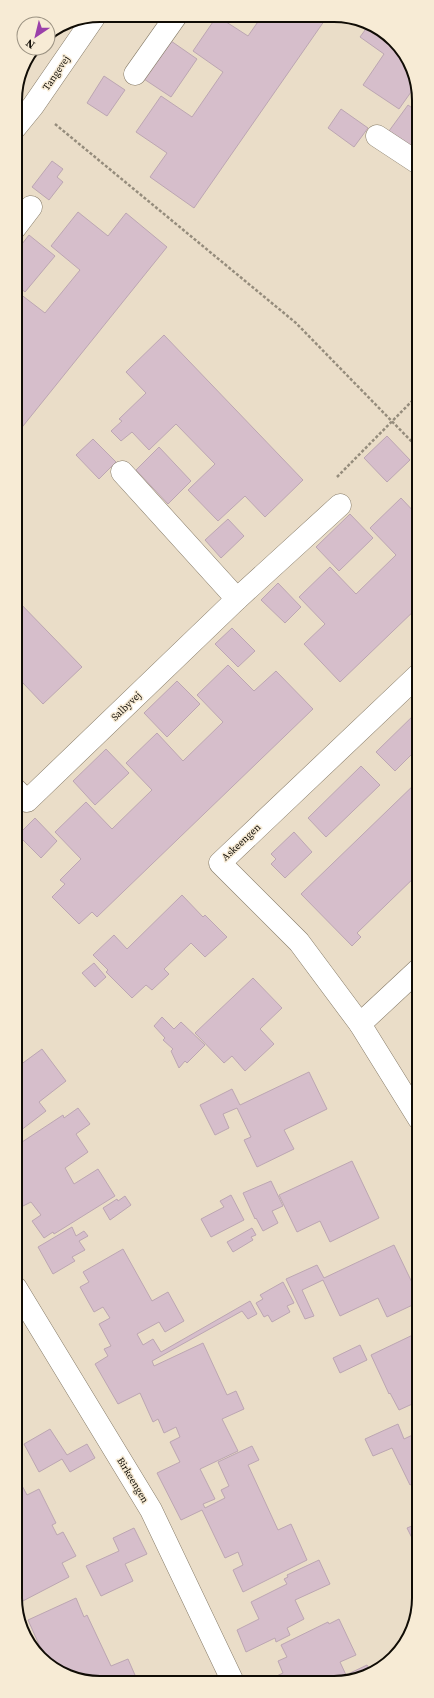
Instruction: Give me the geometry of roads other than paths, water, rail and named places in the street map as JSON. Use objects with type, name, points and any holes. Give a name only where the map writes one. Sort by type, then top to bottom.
[{"type":"street","name":"Tangevej","points":[[22,119],[33,106],[91,22]]},
{"type":"street","points":[[135,74],[172,22]]},
{"type":"street","points":[[377,136],[412,160]]},
{"type":"street","points":[[22,219],[31,207]]},
{"type":"street","points":[[122,472],[237,599]]},
{"type":"street","name":"Salbyvej","points":[[22,796],[27,801],[237,599],[339,506]]},
{"type":"street","name":"Askeengen","points":[[412,681],[220,863],[299,942],[360,1024],[412,1108]]},
{"type":"street","points":[[360,1024],[412,976]]},
{"type":"street","name":"Birkeengen","points":[[22,1298],[151,1510],[230,1676]]}]
